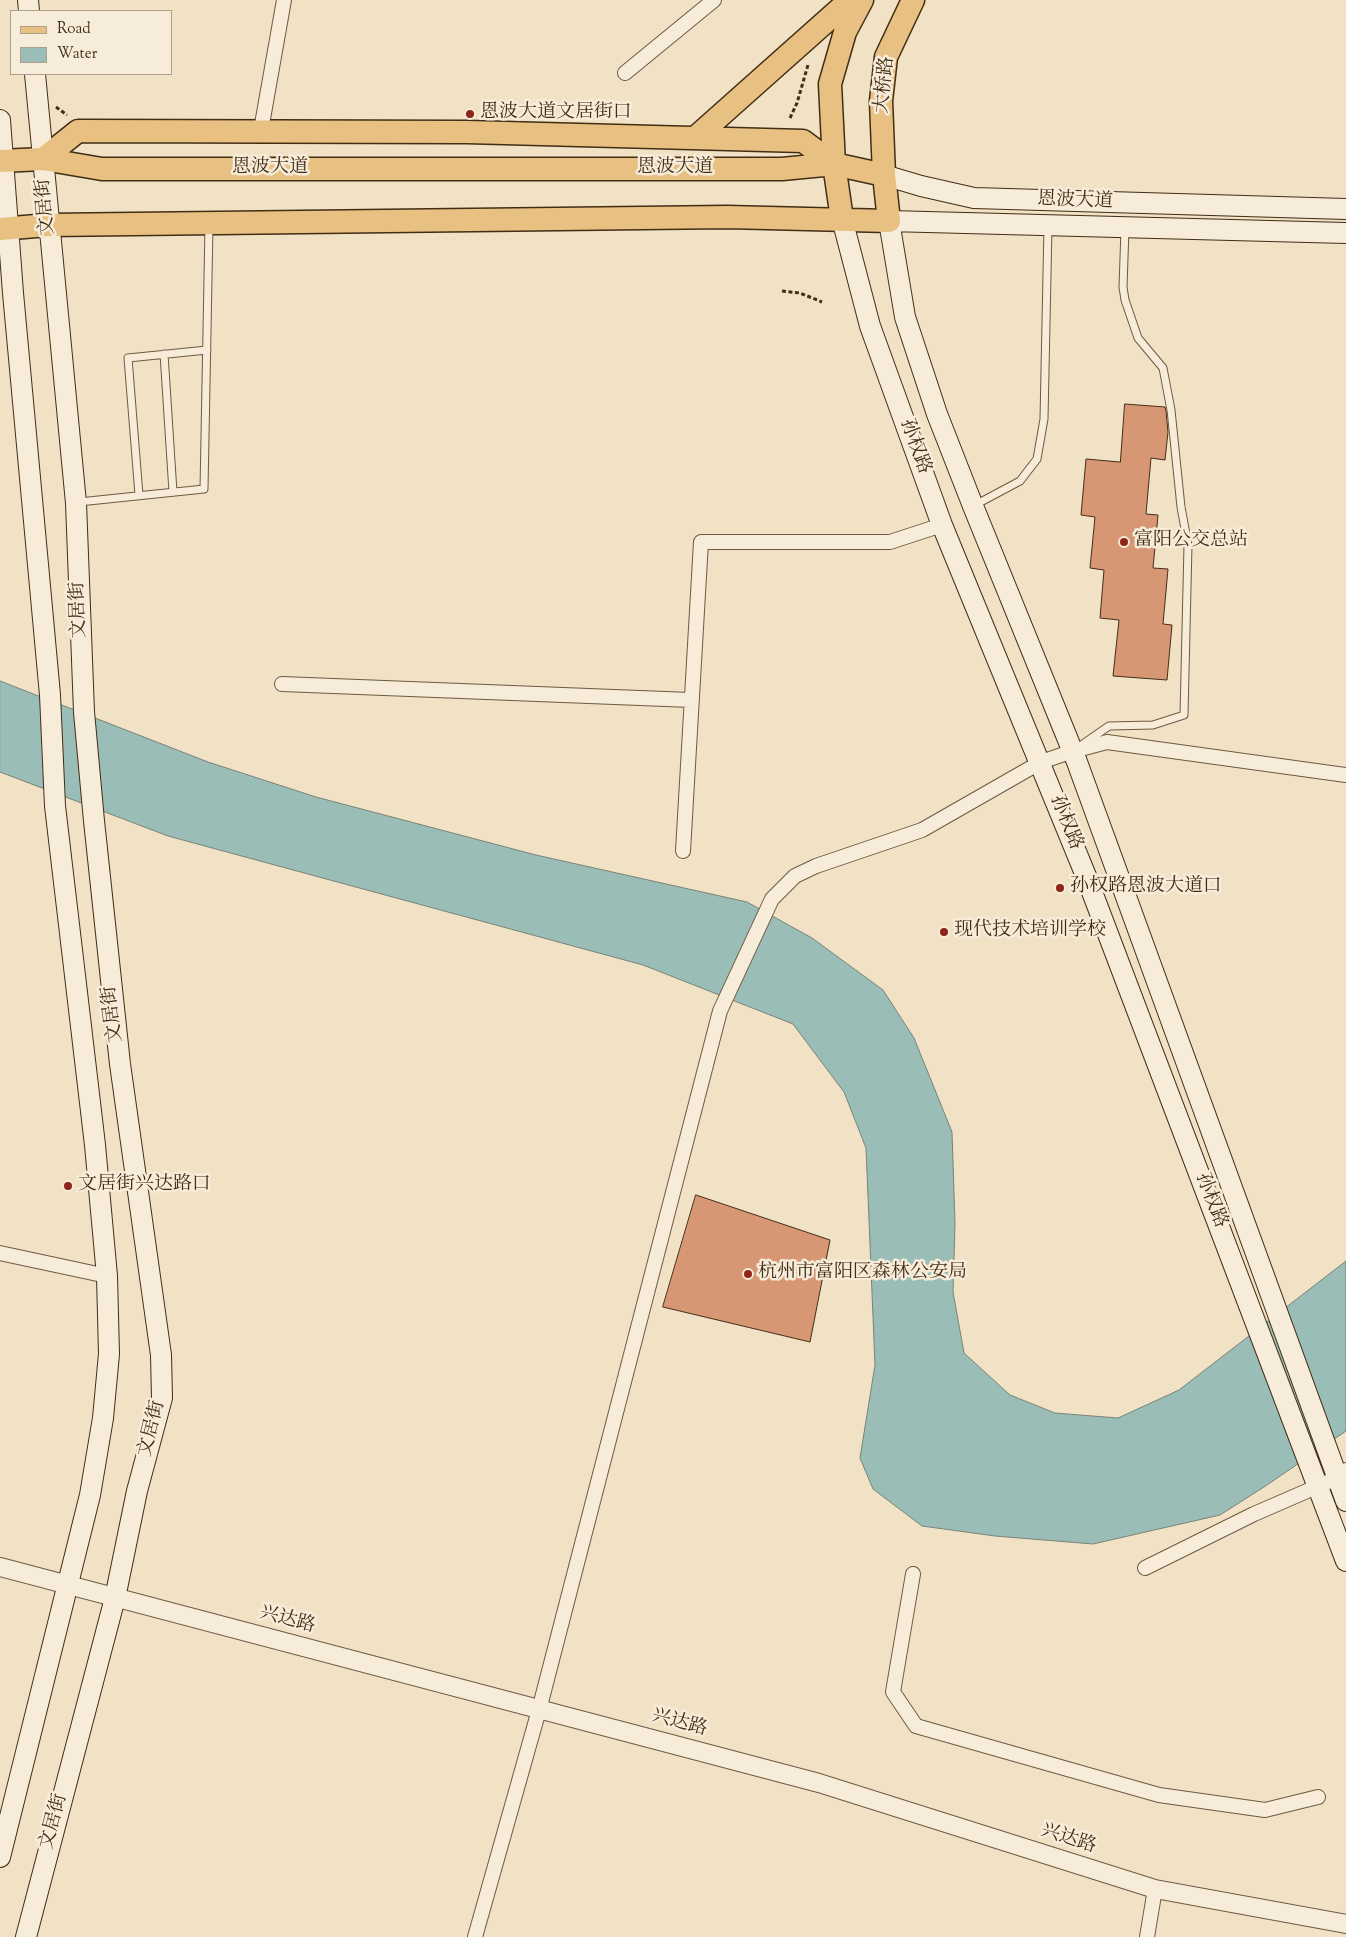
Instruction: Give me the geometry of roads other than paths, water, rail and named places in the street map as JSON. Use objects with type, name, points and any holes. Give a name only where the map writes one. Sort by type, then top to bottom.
[{"type":"main road","points":[[695,138],[850,0]]},
{"type":"main road","points":[[834,164],[830,84],[845,32],[862,0]]},
{"type":"main road","name":"大桥路","points":[[884,175],[882,101],[886,57],[912,0]]},
{"type":"main road","name":"文居街","points":[[26,1937],[115,1598],[137,1491],[162,1398],[161,1355],[120,1064],[94,821],[84,712],[76,503],[35,75]]},
{"type":"main road","name":"文居街","points":[[0,120],[3,231],[13,293],[50,695],[55,806],[95,1145],[107,1276],[109,1354],[103,1418],[90,1495],[0,1857]]},
{"type":"main road","points":[[43,159],[78,130],[261,130],[467,132],[803,140],[834,164]]},
{"type":"main road","name":"恩波大道","points":[[1,161],[43,159],[102,169],[782,169],[834,164],[974,198],[1346,209]]},
{"type":"main road","name":"孙权路","points":[[834,164],[842,218],[870,326],[942,525],[1041,762],[1086,876],[1346,1561]]},
{"type":"main road","name":"孙权路","points":[[884,175],[889,221],[905,317],[937,414],[1073,751],[1270,1295],[1341,1474],[1346,1501]]},
{"type":"main road","name":"恩波大道","points":[[3,231],[48,225],[727,217],[842,218],[1048,226],[1346,233]]},
{"type":"street","points":[[261,130],[284,0]]},
{"type":"street","points":[[625,73],[714,0]]},
{"type":"street","points":[[683,851],[690,700],[701,542],[890,542],[942,525]]},
{"type":"street","points":[[282,684],[690,700]]},
{"type":"street","points":[[475,1937],[539,1710],[720,1011],[772,899],[795,876],[816,866],[922,830],[1041,762],[1107,742],[1346,775]]},
{"type":"street","points":[[0,1253],[107,1276]]},
{"type":"street","points":[[1146,1568],[1254,1514],[1341,1474]]},
{"type":"street","name":"兴达路","points":[[0,1567],[819,1783],[1155,1889],[1346,1924]]},
{"type":"street","points":[[913,1574],[893,1692],[916,1726],[1159,1795],[1265,1810],[1318,1797]]},
{"type":"street","points":[[1147,1937],[1155,1889]]},
{"type":"lane","points":[[76,503],[204,489],[209,223]]},
{"type":"lane","points":[[973,506],[1020,481],[1037,458],[1044,419],[1048,226]]},
{"type":"lane","points":[[1073,751],[1109,726],[1153,725],[1184,715],[1188,545],[1171,410],[1163,368],[1138,338],[1125,300],[1123,287],[1125,228]]},
{"type":"lane","points":[[139,495],[128,358],[207,350]]},
{"type":"lane","points":[[164,354],[173,492]]},
{"type":"water","points":[[0,681],[208,762],[316,797],[536,855],[747,902],[812,938],[883,990],[914,1038],[952,1132],[955,1223],[953,1292],[964,1353],[1010,1395],[1055,1413],[1118,1418],[1179,1390],[1346,1261],[1346,1431],[1220,1515],[1093,1544],[995,1536],[922,1526],[873,1489],[860,1458],[875,1365],[866,1148],[844,1092],[793,1024],[643,965],[168,836],[0,772]]},
{"type":"place","name":"恩波大道文居街口","points":[[470,114]]},
{"type":"place","name":"富阳公交总站","points":[[1124,542]]},
{"type":"place","name":"孙权路恩波大道口","points":[[1060,888]]},
{"type":"place","name":"现代技术培训学校","points":[[944,932]]},
{"type":"place","name":"文居街兴达路口","points":[[68,1186]]},
{"type":"place","name":"杭州市富阳区森林公安局","points":[[748,1274]]}]
